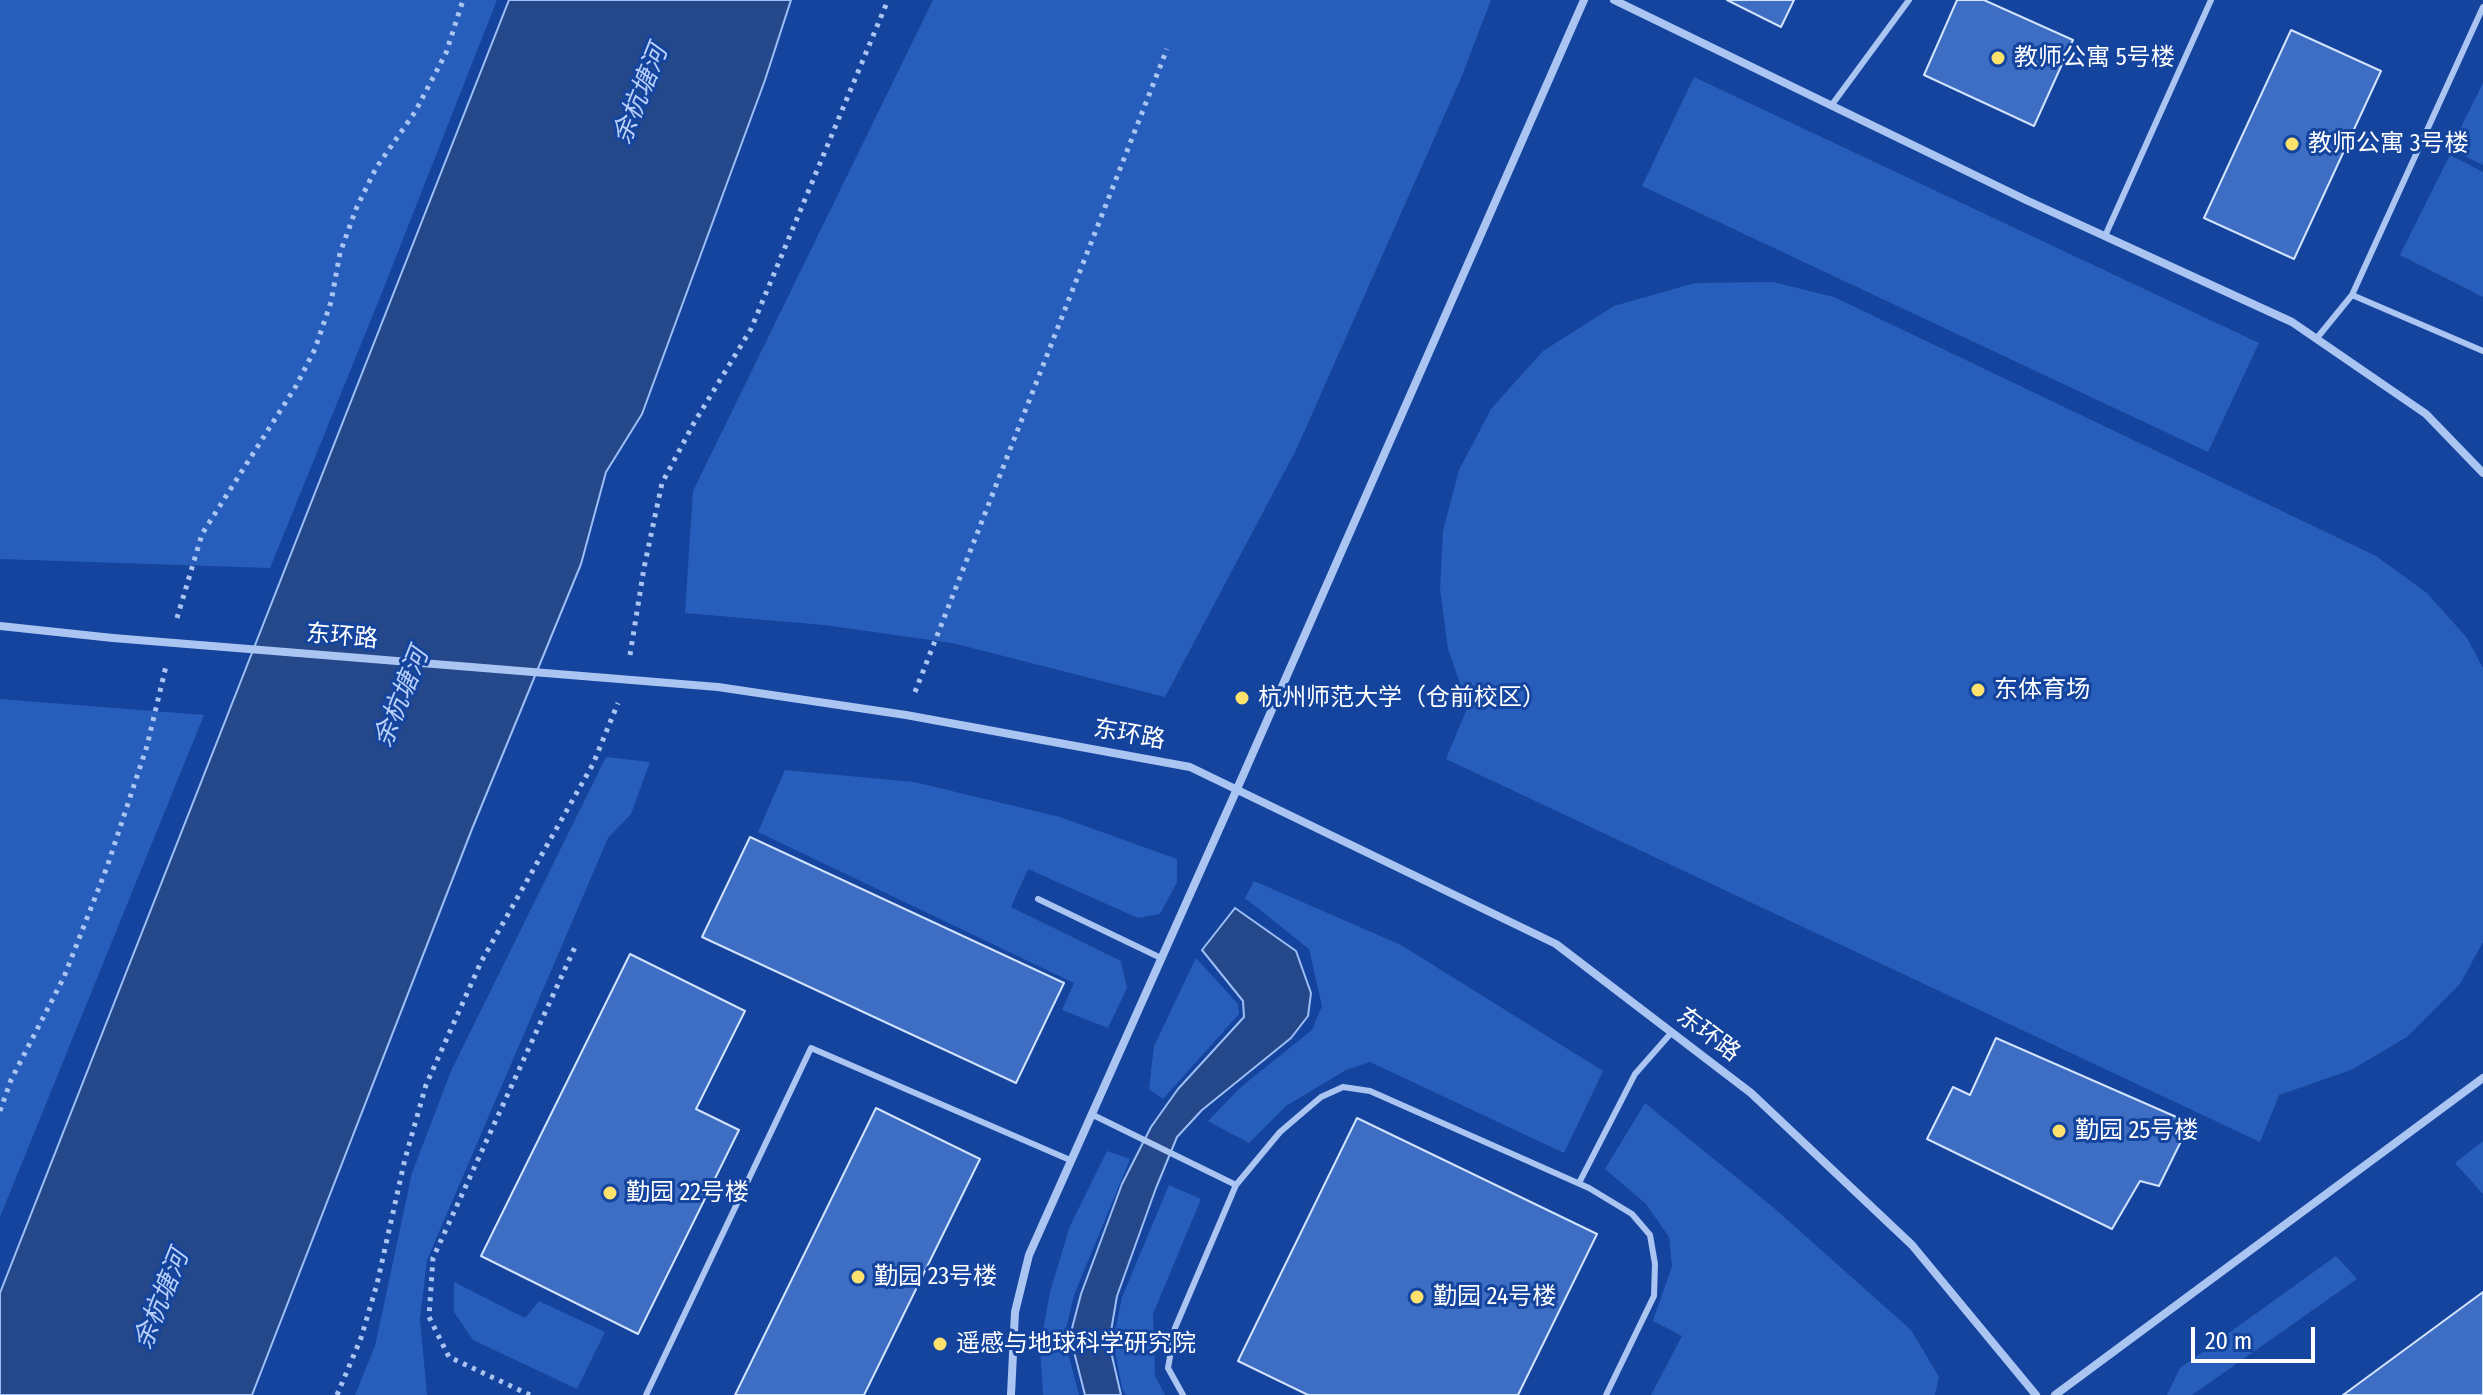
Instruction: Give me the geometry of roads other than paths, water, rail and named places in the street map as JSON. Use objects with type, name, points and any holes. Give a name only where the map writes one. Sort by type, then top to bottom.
[{"type":"street","points":[[1011,1395],[1015,1312],[1029,1255],[1584,0]]},
{"type":"street","points":[[1614,0],[1831,106],[2292,322],[2426,414],[2483,473]]},
{"type":"street","name":"东环路","points":[[0,626],[718,687],[906,715],[1190,767],[1556,944],[1751,1093],[1912,1245],[2036,1395]]},
{"type":"street","points":[[2055,1395],[2483,1078]]},
{"type":"lane","points":[[1831,106],[1909,0]]},
{"type":"lane","points":[[2105,236],[2211,0]]},
{"type":"lane","points":[[2317,338],[2352,295],[2483,7]]},
{"type":"lane","points":[[2352,295],[2483,351]]},
{"type":"lane","points":[[1038,899],[1161,958]]},
{"type":"lane","points":[[1579,1183],[1635,1074],[1672,1032]]},
{"type":"lane","points":[[646,1395],[811,1048],[1070,1160]]},
{"type":"lane","points":[[1183,1395],[1168,1368],[1175,1328],[1236,1185],[1280,1132],[1321,1097],[1343,1087],[1370,1091],[1579,1183],[1632,1214],[1650,1235],[1655,1264],[1654,1296],[1606,1395]]},
{"type":"lane","points":[[1091,1114],[1236,1185]]},
{"type":"water","name":"余杭塘河","points":[[509,0],[791,0],[765,80],[642,414],[606,472],[581,564],[472,829],[252,1395],[0,1395],[0,1293]]},
{"type":"water","points":[[1235,908],[1296,951],[1311,993],[1308,1016],[1291,1038],[1202,1110],[1177,1137],[1117,1296],[1109,1343],[1121,1395],[1085,1395],[1070,1336],[1081,1294],[1122,1184],[1151,1127],[1178,1089],[1244,1017],[1243,1001],[1202,950]]},
{"type":"place","name":"教师公寓 5号楼","points":[[1998,58]]},
{"type":"place","name":"教师公寓 3号楼","points":[[2292,144]]},
{"type":"place","name":"东体育场","points":[[1978,690]]},
{"type":"place","name":"杭州师范大学（仓前校区）","points":[[1242,698]]},
{"type":"place","name":"勤园 25号楼","points":[[2059,1131]]},
{"type":"place","name":"勤园 22号楼","points":[[610,1193]]},
{"type":"place","name":"勤园 23号楼","points":[[858,1277]]},
{"type":"place","name":"勤园 24号楼","points":[[1417,1297]]},
{"type":"place","name":"遥感与地球科学研究院","points":[[940,1344]]}]
